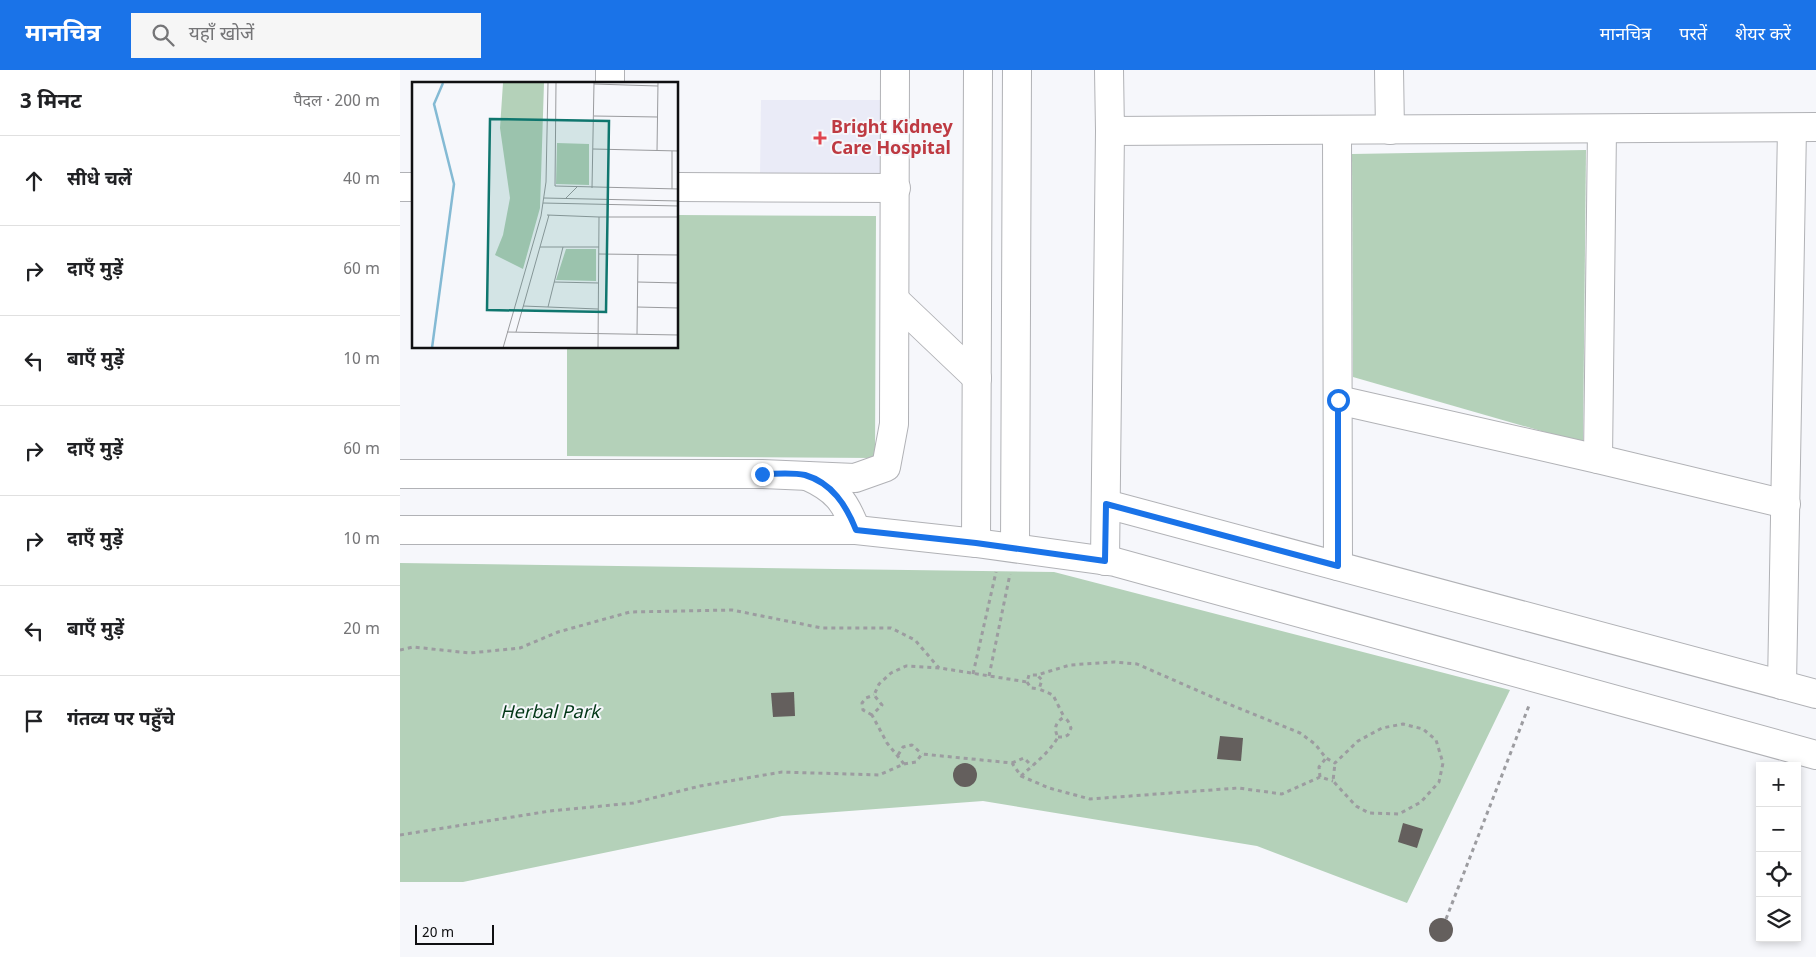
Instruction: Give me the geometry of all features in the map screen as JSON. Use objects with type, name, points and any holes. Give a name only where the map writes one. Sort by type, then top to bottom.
[{"type":"street","points":[[400,474],[804,475],[855,478],[886,467],[894,424],[895,70]]},
{"type":"street","points":[[978,70],[977,378],[997,546]]},
{"type":"street","points":[[997,546],[1017,70]]},
{"type":"street","points":[[1105,561],[1110,132],[1109,70]]},
{"type":"street","points":[[1389,70],[1390,130]]},
{"type":"street","points":[[1110,132],[1804,127],[1786,504],[1782,685]]},
{"type":"street","points":[[1598,459],[1602,129]]},
{"type":"street","points":[[1337,130],[1338,566]]},
{"type":"street","points":[[679,187],[896,188]]},
{"type":"street","points":[[895,300],[977,378]]},
{"type":"street","points":[[1338,400],[1786,504]]},
{"type":"street","points":[[804,475],[824,484],[834,492],[850,514],[856,530]]},
{"type":"street","points":[[1106,504],[1816,694]]},
{"type":"street","points":[[400,530],[856,530],[1115,562],[1816,755]]},
{"type":"path","points":[[972,674],[995,577],[997,546]]},
{"type":"path","points":[[989,676],[997,546]]},
{"type":"path","points":[[400,650],[413,647],[470,653],[520,648],[558,632],[630,612],[732,610],[822,628],[891,628],[914,640],[940,668]]},
{"type":"path","points":[[1058,737],[1064,738],[1068,735],[1071,728],[1068,721],[1053,695],[1031,688],[1028,682],[1029,675],[1037,675],[1070,665],[1114,662],[1137,664],[1300,733],[1315,744],[1326,758],[1335,763]]},
{"type":"path","points":[[904,764],[887,743],[872,715],[863,710],[862,703],[866,698],[874,695],[879,684],[890,673],[906,666],[940,668],[1028,682]]},
{"type":"path","points":[[1037,675],[1042,680],[1039,689]]},
{"type":"path","points":[[1446,919],[1539,679]]},
{"type":"path","points":[[872,715],[882,705],[874,695]]},
{"type":"path","points":[[1058,737],[1055,727],[1058,721],[1064,717]]},
{"type":"path","points":[[1012,763],[1021,776],[1050,788],[1090,799],[1238,788],[1282,794],[1320,777],[1333,781],[1356,806],[1369,812],[1399,814],[1421,802],[1439,782],[1443,763],[1436,740],[1423,729],[1403,724],[1382,728],[1358,742],[1335,763],[1333,781]]},
{"type":"path","points":[[1021,776],[1047,753],[1058,737]]},
{"type":"path","points":[[898,755],[903,747],[912,745],[922,754],[1012,763],[1024,758],[1032,766]]},
{"type":"path","points":[[400,835],[550,811],[633,803],[700,786],[782,772],[879,775],[904,764],[916,762],[922,754]]},
{"type":"path","points":[[1320,777],[1319,767],[1326,758]]},
{"type":"shaded area","name":"Bright Kidney Care Hospital","points":[[761,100],[881,100],[880,176],[760,175]]},
{"type":"green space","points":[[1586,150],[1583,443],[1353,377],[1352,154]]},
{"type":"green space","points":[[679,215],[876,216],[875,458],[567,456],[567,349],[679,349]]},
{"type":"green space","name":"Herbal Park","points":[[400,563],[1054,572],[1510,690],[1407,903],[1257,846],[983,801],[782,816],[463,882],[400,882]]},
{"type":"building","points":[[794,692],[795,716],[773,717],[771,693]]},
{"type":"building","points":[[1220,736],[1243,738],[1241,761],[1217,759]]},
{"type":"building","points":[[965,763],[970,764],[976,770],[976,780],[970,786],[965,787],[960,786],[954,780],[953,775],[954,770],[960,764]]},
{"type":"building","points":[[1403,823],[1423,829],[1417,848],[1398,842]]},
{"type":"building","points":[[1441,918],[1449,922],[1453,930],[1449,938],[1441,942],[1433,938],[1429,930],[1433,922]]},
{"type":"place","name":"Bright Kidney Care Hospital","points":[[820,138]]},
{"type":"route","points":[[762,474],[804,475],[824,484],[843,503],[850,514],[856,530],[976,543],[1105,561],[1106,504],[1338,566],[1338,400]]}]
